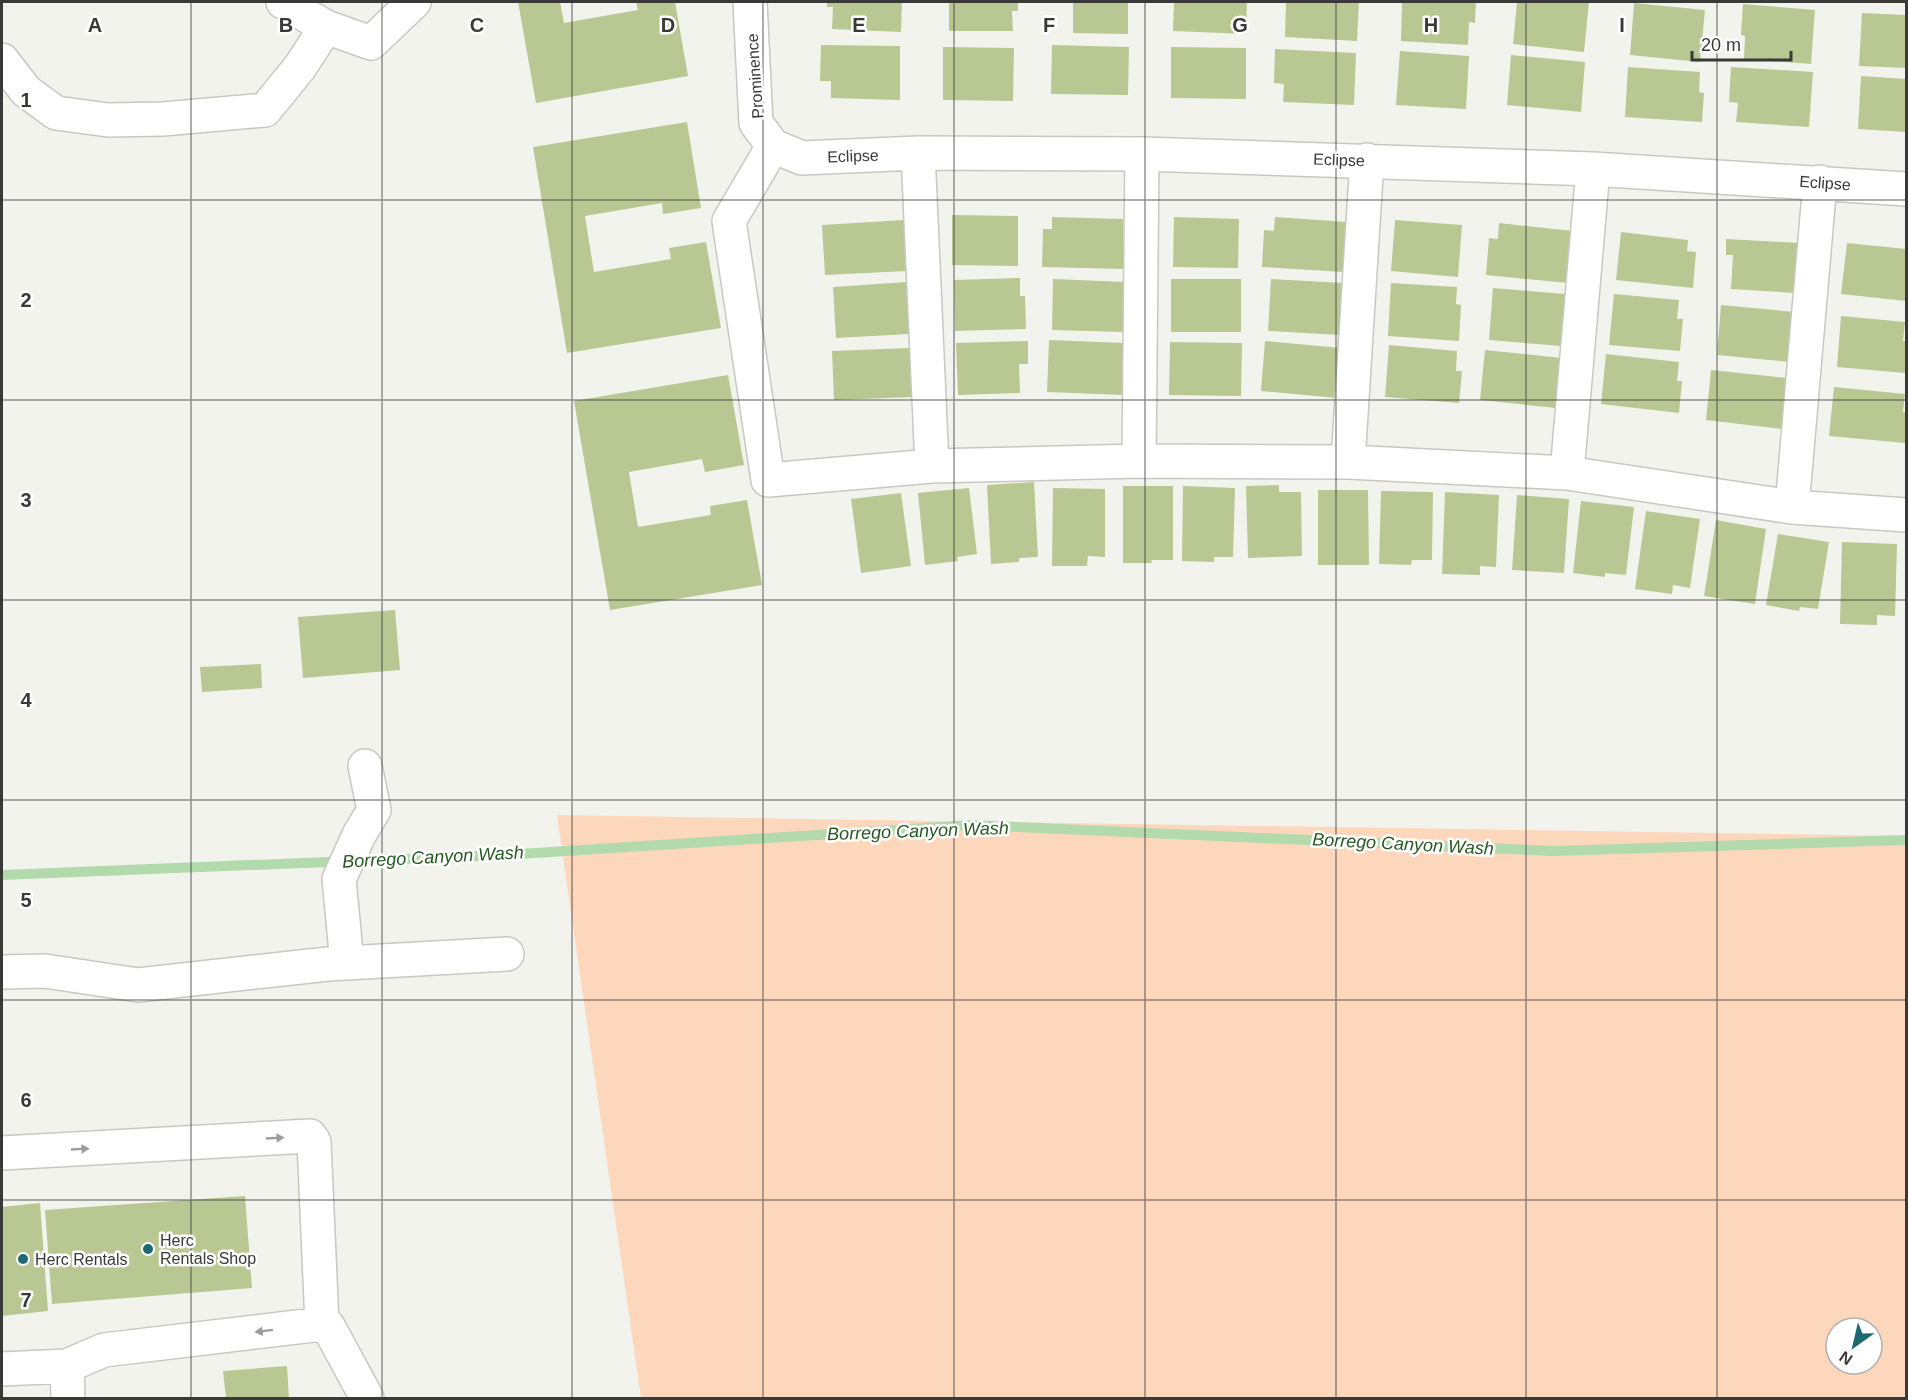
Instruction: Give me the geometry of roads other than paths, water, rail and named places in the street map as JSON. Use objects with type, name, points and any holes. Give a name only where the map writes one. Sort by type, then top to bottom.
[{"type":"street","points":[[283,2],[326,27],[371,43],[414,2]]},
{"type":"street","name":"Prominence","points":[[750,2],[756,123],[774,146]]},
{"type":"street","points":[[2,60],[26,91],[56,113],[108,120],[163,119],[265,110],[300,67],[326,27]]},
{"type":"street","points":[[774,146],[729,221],[768,480],[932,466],[1139,461],[1348,462],[1567,473],[1792,507],[1906,515]]},
{"type":"street","name":"Eclipse","points":[[774,146],[802,158],[918,153],[1142,154],[1367,160],[1593,169],[1906,189]]},
{"type":"street","points":[[918,153],[932,466]]},
{"type":"street","points":[[1139,461],[1142,154]]},
{"type":"street","points":[[1348,462],[1367,160]]},
{"type":"street","points":[[1567,473],[1593,169]]},
{"type":"street","points":[[1792,507],[1820,182]]},
{"type":"street","points":[[347,963],[339,879],[359,835],[374,810],[365,766]]},
{"type":"street","points":[[2,972],[45,971],[138,985],[347,963],[507,954]]},
{"type":"street","points":[[2,1153],[309,1136],[314,1142],[322,1324]]},
{"type":"street","points":[[2,1369],[67,1366],[105,1350],[322,1324],[328,1326],[367,1398]]},
{"type":"street","points":[[67,1366],[68,1398]]},
{"type":"waterway","name":"Borrego Canyon Wash","points":[[2,875],[503,855],[971,825],[1553,851],[1906,840]]},
{"type":"place","name":"Herc Rentals Shop","points":[[148,1249]]},
{"type":"place","name":"Herc Rentals","points":[[23,1259]]}]
